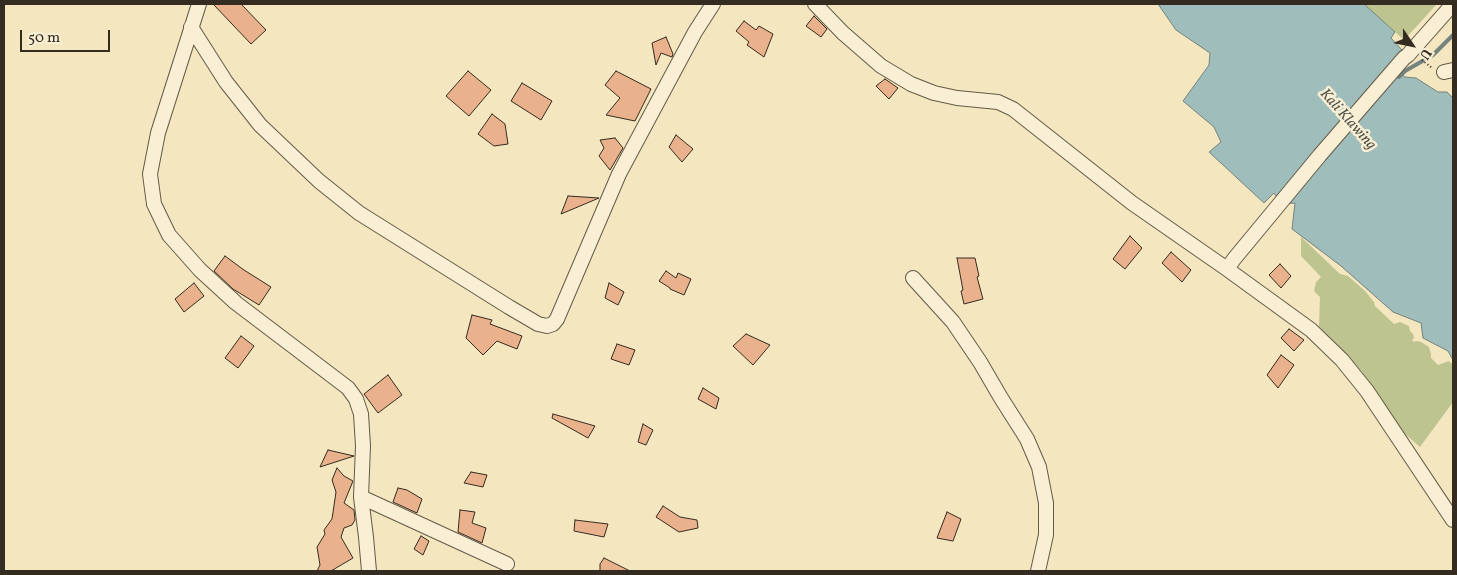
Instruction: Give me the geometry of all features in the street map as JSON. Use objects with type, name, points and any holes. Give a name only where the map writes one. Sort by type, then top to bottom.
[{"type":"street","points":[[199,4],[158,133],[150,174],[154,204],[169,235],[200,270],[236,303],[348,388],[356,399],[361,414],[363,446],[361,497],[369,571]]},
{"type":"street","points":[[191,26],[226,82],[260,125],[319,180],[359,213],[509,307],[538,324],[547,326],[553,324],[557,319],[619,174],[713,4]]},
{"type":"street","points":[[816,4],[843,33],[881,66],[911,84],[934,93],[957,98],[998,102],[1013,109],[1132,203],[1231,264],[1311,330],[1342,360],[1367,391],[1453,520]]},
{"type":"street","points":[[1231,264],[1320,155],[1450,7]]},
{"type":"street","points":[[913,278],[953,322],[980,362],[1030,446],[1039,467],[1046,503],[1046,535],[1038,571]]},
{"type":"street","points":[[361,497],[507,564]]},
{"type":"path","points":[[1408,55],[1413,55],[1437,71],[1448,71]]},
{"type":"green space","points":[[1364,4],[1437,4],[1404,40]]},
{"type":"green space","points":[[1301,237],[1340,274],[1348,276],[1365,291],[1375,306],[1394,324],[1400,322],[1409,326],[1414,338],[1412,340],[1414,342],[1421,342],[1429,347],[1431,358],[1438,365],[1449,361],[1453,365],[1453,402],[1420,447],[1404,433],[1360,369],[1357,370],[1332,346],[1332,340],[1319,327],[1320,297],[1314,291],[1316,282],[1321,277],[1301,256]]},
{"type":"water","name":"Kali Klawing","points":[[1158,4],[1364,4],[1395,32],[1391,38],[1403,51],[1391,66],[1405,77],[1416,78],[1438,92],[1447,92],[1453,98],[1453,360],[1448,351],[1423,338],[1421,323],[1393,312],[1341,266],[1292,229],[1295,203],[1281,204],[1274,193],[1264,203],[1209,152],[1221,142],[1214,127],[1183,101],[1209,65],[1210,53],[1176,30]]},
{"type":"building","points":[[213,4],[241,4],[266,30],[251,44]]},
{"type":"building","points":[[814,16],[827,29],[821,37],[806,26]]},
{"type":"building","points":[[744,21],[756,30],[759,26],[773,34],[764,57],[747,45],[749,42],[736,31]]},
{"type":"building","points":[[666,37],[673,54],[672,57],[661,53],[656,65],[652,43]]},
{"type":"building","points":[[468,71],[491,90],[469,116],[446,96]]},
{"type":"building","points":[[616,71],[651,89],[635,121],[606,115],[620,98],[605,85]]},
{"type":"building","points":[[885,79],[898,88],[889,99],[876,86]]},
{"type":"building","points":[[522,83],[552,101],[541,120],[511,101]]},
{"type":"building","points":[[492,114],[505,124],[508,144],[494,146],[478,134]]},
{"type":"building","points":[[676,135],[693,149],[682,162],[669,147]]},
{"type":"building","points":[[615,138],[623,148],[610,170],[599,156],[604,148],[600,140]]},
{"type":"building","points":[[568,196],[599,198],[561,214]]},
{"type":"building","points":[[1130,236],[1142,248],[1125,269],[1113,259]]},
{"type":"building","points":[[1171,252],[1191,270],[1182,282],[1162,263]]},
{"type":"building","points":[[225,256],[271,287],[259,305],[233,289],[214,271]]},
{"type":"building","points":[[957,258],[975,258],[979,276],[977,277],[983,299],[964,304]]},
{"type":"building","points":[[1280,264],[1291,276],[1281,288],[1269,275]]},
{"type":"building","points":[[666,271],[676,278],[678,273],[691,279],[684,295],[670,289],[659,281]]},
{"type":"building","points":[[194,283],[204,296],[184,312],[175,299]]},
{"type":"building","points":[[609,283],[624,292],[618,305],[605,298]]},
{"type":"building","points":[[472,315],[492,320],[490,324],[522,336],[517,349],[497,341],[483,355],[466,338]]},
{"type":"building","points":[[1289,329],[1304,340],[1294,351],[1281,338]]},
{"type":"building","points":[[746,334],[770,345],[753,365],[733,346]]},
{"type":"building","points":[[241,336],[254,346],[238,368],[225,358]]},
{"type":"building","points":[[617,344],[635,350],[629,365],[611,359]]},
{"type":"building","points":[[1281,355],[1294,365],[1278,388],[1267,375]]},
{"type":"building","points":[[388,375],[402,395],[378,413],[364,394]]},
{"type":"building","points":[[703,388],[719,398],[716,409],[698,399]]},
{"type":"building","points":[[553,414],[595,426],[588,438],[552,418]]},
{"type":"building","points":[[643,424],[653,430],[646,445],[638,442]]},
{"type":"building","points":[[328,450],[354,456],[320,467]]},
{"type":"building","points":[[337,468],[344,476],[353,481],[344,503],[354,510],[355,520],[352,525],[344,528],[341,537],[353,558],[331,571],[317,571],[320,565],[317,547],[325,534],[324,530],[332,519],[336,492],[332,480]]},
{"type":"building","points":[[471,472],[487,475],[483,487],[464,483]]},
{"type":"building","points":[[398,488],[407,490],[422,499],[417,513],[393,502]]},
{"type":"building","points":[[663,506],[680,517],[697,520],[698,528],[679,532],[656,517]]},
{"type":"building","points":[[460,510],[475,512],[472,523],[486,528],[482,543],[458,532]]},
{"type":"building","points":[[947,512],[961,519],[953,541],[937,538]]},
{"type":"building","points":[[575,520],[608,524],[604,537],[574,531]]},
{"type":"building","points":[[421,536],[429,541],[423,555],[414,549]]},
{"type":"building","points":[[604,558],[630,571],[600,571],[600,564]]},
{"type":"waterway","points":[[1399,77],[1405,71],[1433,55],[1453,35]]}]
